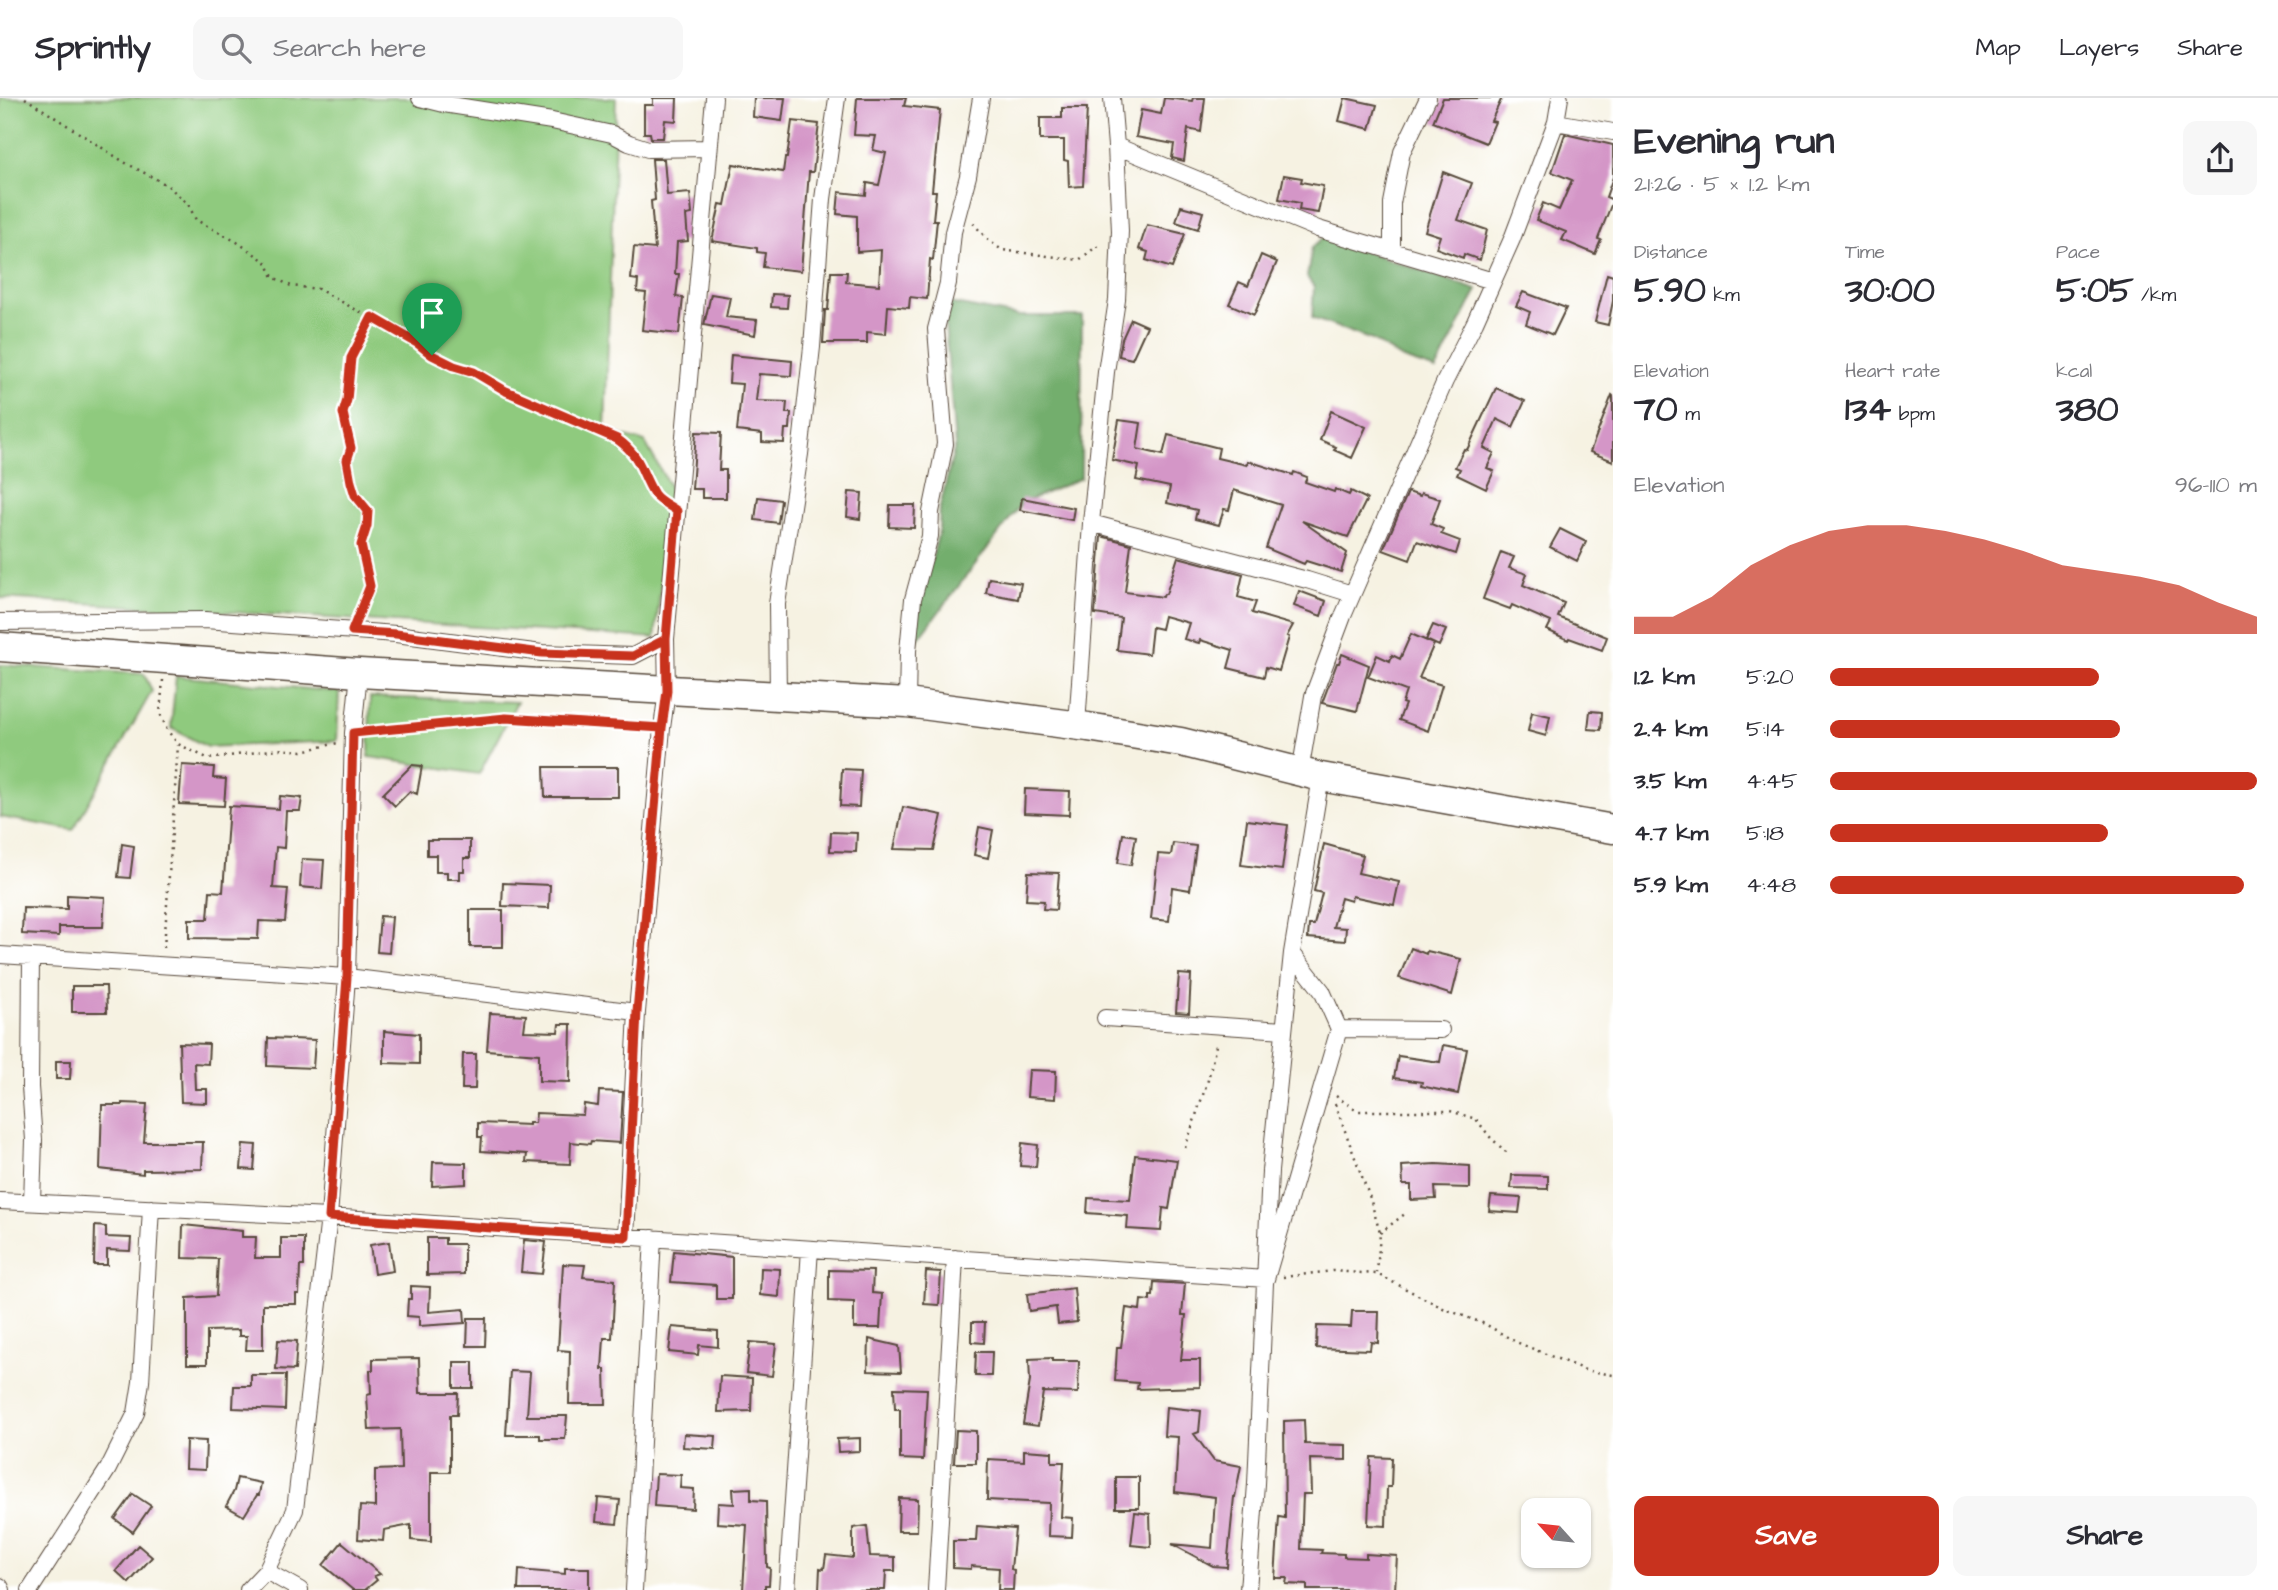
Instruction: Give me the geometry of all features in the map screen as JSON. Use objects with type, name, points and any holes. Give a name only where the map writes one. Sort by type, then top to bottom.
[{"type":"highway","points":[[0,647],[359,673],[907,703],[1077,725],[1181,742],[1310,774],[1613,829]]},
{"type":"street","points":[[421,98],[612,134],[648,149],[708,148]]},
{"type":"street","points":[[626,1237],[637,1012],[667,691],[666,639],[714,98]]},
{"type":"street","points":[[778,696],[777,604],[800,454],[812,346],[823,199],[837,98]]},
{"type":"street","points":[[907,703],[913,599],[930,537],[931,512],[945,444],[936,329],[948,283],[953,232],[968,176],[981,98]]},
{"type":"street","points":[[1077,725],[1091,523],[1106,372],[1117,300],[1119,246],[1112,98]]},
{"type":"street","points":[[1392,251],[1392,203],[1402,152],[1428,98]]},
{"type":"street","points":[[1248,1590],[1256,1484],[1270,1171],[1310,774],[1313,696],[1352,594],[1512,239],[1556,122],[1560,98]]},
{"type":"street","points":[[1556,122],[1613,132]]},
{"type":"street","points":[[1116,146],[1318,229],[1493,281]]},
{"type":"street","points":[[1091,523],[1352,594]]},
{"type":"street","points":[[0,622],[205,620],[396,634],[542,653],[633,656],[666,639]]},
{"type":"street","points":[[247,1590],[266,1571],[295,1510],[329,1217],[347,977],[353,733],[359,673]]},
{"type":"street","points":[[1266,1279],[1339,1030],[1322,991],[1292,953]]},
{"type":"street","points":[[0,955],[347,977],[637,1012]]},
{"type":"street","points":[[32,957],[32,1202]]},
{"type":"street","points":[[1105,1018],[1284,1030]]},
{"type":"street","points":[[1339,1030],[1441,1030]]},
{"type":"street","points":[[0,1201],[329,1217],[1266,1279]]},
{"type":"street","points":[[30,1590],[108,1469],[136,1413],[141,1382],[151,1208]]},
{"type":"street","points":[[634,1590],[653,1238]]},
{"type":"street","points":[[787,1590],[810,1249]]},
{"type":"street","points":[[936,1590],[955,1258]]},
{"type":"street","points":[[266,1571],[300,1590]]},
{"type":"path","points":[[25,98],[124,162],[167,185],[188,204],[196,220],[237,242],[266,262],[273,277],[291,286],[318,289],[417,343],[441,361],[474,372],[506,391],[617,439],[629,447],[641,464],[656,497],[677,511]]},
{"type":"path","points":[[960,203],[988,240],[1002,250],[1079,260],[1096,247],[1119,246]]},
{"type":"path","points":[[352,631],[370,586],[361,545],[368,511],[355,495],[351,482],[347,460],[351,448],[343,413],[351,358],[372,317]]},
{"type":"path","points":[[165,659],[160,713],[167,730],[178,744],[208,759],[278,749],[302,751],[335,744],[353,733],[506,718],[662,728]]},
{"type":"path","points":[[162,965],[178,744]]},
{"type":"path","points":[[1185,1148],[1208,1080],[1221,1026]]},
{"type":"path","points":[[1323,1087],[1356,1111],[1450,1111],[1476,1119],[1507,1153]]},
{"type":"path","points":[[1323,1087],[1336,1106],[1370,1198],[1380,1233],[1377,1274]]},
{"type":"path","points":[[1380,1233],[1406,1213]]},
{"type":"path","points":[[1266,1279],[1332,1271],[1377,1274],[1446,1309],[1485,1324],[1516,1342],[1585,1370],[1613,1375]]},
{"type":"green space","points":[[0,98],[616,98],[605,431],[645,442],[671,489],[655,638],[0,598]]},
{"type":"green space","points":[[1324,237],[1477,290],[1436,370],[1403,359],[1372,340],[1312,318],[1314,287],[1307,277],[1312,247]]},
{"type":"green space","points":[[949,303],[1019,316],[1082,316],[1081,478],[1022,503],[913,646],[922,579],[933,555],[939,531],[940,507],[955,446],[945,324]]},
{"type":"green space","points":[[0,665],[144,674],[152,691],[73,830],[0,817]]},
{"type":"green space","points":[[176,676],[339,692],[337,741],[207,747],[171,728]]},
{"type":"green space","points":[[370,697],[517,702],[479,774],[369,757]]},
{"type":"building","points":[[653,98],[677,98],[676,121],[665,120],[663,138],[651,138],[650,133],[644,133],[644,105],[653,105]]},
{"type":"building","points":[[754,98],[785,98],[782,121],[753,117]]},
{"type":"building","points":[[857,98],[906,98],[904,106],[940,110],[932,191],[936,191],[933,220],[937,220],[933,260],[930,259],[927,299],[910,297],[909,308],[888,306],[886,334],[867,332],[867,343],[823,343],[831,272],[847,272],[846,282],[879,285],[881,250],[857,252],[857,216],[837,214],[839,192],[866,195],[867,183],[879,185],[886,153],[873,150],[876,136],[854,135]]},
{"type":"building","points":[[1164,98],[1192,101],[1193,98],[1205,98],[1201,132],[1188,129],[1184,161],[1172,158],[1174,144],[1136,137],[1141,110],[1161,114]]},
{"type":"building","points":[[1345,98],[1377,105],[1370,129],[1339,121]]},
{"type":"building","points":[[1443,98],[1502,98],[1491,121],[1495,122],[1486,143],[1433,122]]},
{"type":"building","points":[[1062,108],[1087,108],[1083,186],[1069,187],[1068,161],[1064,160],[1064,140],[1040,140],[1040,118],[1062,118]]},
{"type":"building","points":[[792,121],[819,124],[813,172],[809,172],[801,271],[763,267],[765,253],[757,252],[757,248],[712,241],[720,204],[725,205],[733,164],[783,172]]},
{"type":"building","points":[[1565,134],[1613,145],[1613,177],[1606,197],[1613,200],[1595,254],[1562,240],[1566,232],[1536,220],[1543,203],[1559,210],[1572,180],[1552,172]]},
{"type":"building","points":[[652,159],[664,159],[667,195],[690,193],[692,214],[686,215],[688,241],[677,242],[675,274],[679,274],[676,297],[683,298],[679,334],[642,330],[646,293],[637,292],[638,280],[631,279],[634,247],[655,249],[651,201],[655,200]]},
{"type":"building","points":[[1443,172],[1472,183],[1458,220],[1487,230],[1480,260],[1464,254],[1463,258],[1436,248],[1440,236],[1425,231]]},
{"type":"building","points":[[1284,175],[1302,178],[1301,182],[1323,186],[1318,213],[1299,210],[1300,203],[1279,199]]},
{"type":"building","points":[[1181,206],[1203,212],[1198,229],[1176,222]]},
{"type":"building","points":[[1147,225],[1185,234],[1172,268],[1146,260],[1148,252],[1139,249]]},
{"type":"building","points":[[1261,255],[1277,262],[1254,315],[1229,304],[1239,282],[1248,286]]},
{"type":"building","points":[[1607,274],[1613,276],[1613,301],[1608,325],[1595,322]]},
{"type":"building","points":[[1523,292],[1566,308],[1553,335],[1526,324],[1530,312],[1516,306]]},
{"type":"building","points":[[711,294],[730,297],[726,317],[757,320],[755,335],[704,325]]},
{"type":"building","points":[[772,294],[788,295],[787,308],[771,307]]},
{"type":"building","points":[[1131,319],[1147,326],[1132,359],[1119,356],[1122,339]]},
{"type":"building","points":[[731,355],[792,361],[791,376],[759,374],[756,401],[787,402],[786,413],[791,413],[790,429],[785,429],[784,443],[762,442],[762,434],[737,431],[742,384],[729,383]]},
{"type":"building","points":[[1496,388],[1525,401],[1513,427],[1497,419],[1484,448],[1494,453],[1487,468],[1494,471],[1486,489],[1457,475],[1460,469],[1455,467],[1464,449],[1467,450]]},
{"type":"building","points":[[1613,396],[1613,461],[1590,452]]},
{"type":"building","points":[[1331,411],[1366,427],[1352,458],[1320,440]]},
{"type":"building","points":[[1119,420],[1141,423],[1137,449],[1163,455],[1168,435],[1219,448],[1217,458],[1247,465],[1248,461],[1293,475],[1294,472],[1307,477],[1305,482],[1349,495],[1351,491],[1367,499],[1348,537],[1302,521],[1347,553],[1341,572],[1306,561],[1304,564],[1266,548],[1281,505],[1234,490],[1229,510],[1224,509],[1219,525],[1195,519],[1197,510],[1167,503],[1170,487],[1136,480],[1139,466],[1112,460]]},
{"type":"building","points":[[696,432],[721,433],[719,470],[726,470],[726,498],[702,498],[702,489],[692,489]]},
{"type":"building","points":[[849,492],[862,493],[860,519],[847,517]]},
{"type":"building","points":[[1408,492],[1440,499],[1431,524],[1443,529],[1441,534],[1460,541],[1456,554],[1417,541],[1410,560],[1383,550]]},
{"type":"building","points":[[758,497],[781,500],[778,523],[755,520]]},
{"type":"building","points":[[1022,498],[1074,508],[1072,520],[1020,510]]},
{"type":"building","points":[[890,505],[915,505],[914,528],[889,527]]},
{"type":"building","points":[[1560,529],[1586,542],[1577,561],[1550,547]]},
{"type":"building","points":[[1101,536],[1131,544],[1125,592],[1163,597],[1178,557],[1243,574],[1238,597],[1256,602],[1252,613],[1293,625],[1287,636],[1289,637],[1279,671],[1266,667],[1264,677],[1228,668],[1233,650],[1200,640],[1199,643],[1184,639],[1189,623],[1164,616],[1161,629],[1152,627],[1149,654],[1117,650],[1121,618],[1095,614]]},
{"type":"building","points":[[1501,552],[1514,557],[1509,568],[1527,574],[1523,585],[1564,603],[1558,617],[1607,637],[1602,650],[1569,638],[1568,640],[1547,630],[1551,622],[1512,605],[1510,609],[1483,599]]},
{"type":"building","points":[[989,578],[1021,583],[1018,599],[986,593]]},
{"type":"building","points":[[1299,591],[1326,601],[1321,616],[1294,606]]},
{"type":"building","points":[[1433,625],[1446,630],[1439,646],[1426,640]]},
{"type":"building","points":[[1411,634],[1434,644],[1419,678],[1442,685],[1428,731],[1399,720],[1406,691],[1368,677],[1377,655],[1390,661],[1392,655],[1400,659]]},
{"type":"building","points":[[1342,654],[1369,665],[1357,711],[1322,703]]},
{"type":"building","points":[[1590,711],[1602,712],[1601,730],[1588,729]]},
{"type":"building","points":[[1532,712],[1550,716],[1546,736],[1528,731]]},
{"type":"building","points":[[182,765],[214,767],[213,778],[226,779],[224,806],[179,804]]},
{"type":"building","points":[[412,765],[422,766],[417,794],[410,791],[395,806],[383,794]]},
{"type":"building","points":[[544,767],[618,767],[618,797],[545,797]]},
{"type":"building","points":[[842,769],[861,770],[859,807],[840,806]]},
{"type":"building","points":[[1025,789],[1070,791],[1069,815],[1024,813]]},
{"type":"building","points":[[280,796],[302,798],[300,811],[286,811],[284,848],[276,847],[273,888],[288,889],[285,922],[259,921],[258,939],[189,938],[189,919],[208,919],[210,891],[223,892],[229,806],[279,809]]},
{"type":"building","points":[[903,807],[942,815],[934,850],[894,849]]},
{"type":"building","points":[[1247,820],[1288,825],[1282,870],[1241,865]]},
{"type":"building","points":[[979,827],[993,830],[988,858],[974,855]]},
{"type":"building","points":[[831,832],[857,833],[856,852],[830,851]]},
{"type":"building","points":[[1123,834],[1136,836],[1131,865],[1118,863]]},
{"type":"building","points":[[427,840],[470,840],[470,858],[464,858],[464,871],[460,871],[460,879],[447,879],[447,872],[436,872],[436,855],[427,855]]},
{"type":"building","points":[[1173,843],[1196,846],[1190,890],[1172,887],[1169,921],[1151,919],[1158,854],[1171,855]]},
{"type":"building","points":[[122,844],[134,846],[130,878],[118,877]]},
{"type":"building","points":[[1324,844],[1363,855],[1358,873],[1399,882],[1394,905],[1352,896],[1351,901],[1341,898],[1333,927],[1346,928],[1345,941],[1308,938],[1309,925],[1314,925],[1322,893],[1314,891]]},
{"type":"building","points":[[302,859],[324,860],[322,889],[300,887]]},
{"type":"building","points":[[1028,872],[1059,873],[1056,910],[1043,909],[1044,901],[1026,900]]},
{"type":"building","points":[[503,883],[550,885],[549,908],[502,906]]},
{"type":"building","points":[[67,895],[105,897],[103,927],[59,927],[59,936],[22,934],[23,908],[67,909]]},
{"type":"building","points":[[470,910],[503,910],[503,947],[470,947]]},
{"type":"building","points":[[380,916],[392,917],[389,953],[377,952]]},
{"type":"building","points":[[1411,948],[1426,954],[1427,951],[1461,959],[1452,995],[1399,978]]},
{"type":"building","points":[[1179,974],[1191,975],[1189,1013],[1176,1012]]},
{"type":"building","points":[[72,986],[106,986],[107,1012],[72,1012]]},
{"type":"building","points":[[490,1013],[526,1015],[524,1031],[558,1032],[559,1024],[571,1024],[570,1082],[539,1081],[539,1054],[487,1050]]},
{"type":"building","points":[[384,1031],[419,1034],[419,1064],[384,1063]]},
{"type":"building","points":[[268,1038],[315,1040],[313,1068],[267,1066]]},
{"type":"building","points":[[179,1043],[209,1044],[208,1064],[194,1063],[195,1089],[207,1089],[207,1103],[181,1102]]},
{"type":"building","points":[[1443,1045],[1467,1049],[1458,1094],[1421,1086],[1422,1082],[1394,1078],[1398,1056],[1440,1062]]},
{"type":"building","points":[[463,1054],[476,1054],[475,1089],[462,1089]]},
{"type":"building","points":[[56,1061],[71,1061],[70,1079],[56,1079]]},
{"type":"building","points":[[1029,1070],[1056,1071],[1055,1099],[1027,1097]]},
{"type":"building","points":[[599,1091],[623,1092],[620,1143],[571,1142],[570,1164],[526,1162],[527,1154],[481,1151],[482,1137],[478,1137],[478,1123],[529,1125],[535,1123],[536,1113],[583,1115],[584,1104],[598,1106]]},
{"type":"building","points":[[147,1104],[144,1142],[203,1142],[202,1169],[143,1170],[143,1174],[100,1169],[102,1105]]},
{"type":"building","points":[[1022,1143],[1038,1145],[1036,1167],[1020,1166]]},
{"type":"building","points":[[243,1144],[256,1145],[254,1170],[241,1169]]},
{"type":"building","points":[[1135,1155],[1177,1160],[1169,1209],[1163,1208],[1161,1231],[1127,1229],[1128,1216],[1087,1213],[1088,1198],[1130,1200]]},
{"type":"building","points":[[433,1162],[466,1163],[466,1184],[432,1186]]},
{"type":"building","points":[[1402,1166],[1470,1166],[1470,1188],[1435,1187],[1436,1199],[1411,1200],[1411,1185],[1403,1185]]},
{"type":"building","points":[[1512,1175],[1548,1176],[1548,1189],[1511,1188]]},
{"type":"building","points":[[1491,1196],[1521,1198],[1519,1213],[1489,1211]]},
{"type":"building","points":[[183,1225],[242,1231],[242,1237],[256,1237],[255,1258],[281,1258],[281,1238],[304,1238],[304,1266],[300,1266],[296,1304],[263,1304],[263,1350],[246,1350],[247,1336],[239,1336],[239,1330],[207,1331],[207,1364],[187,1364],[187,1298],[216,1296],[218,1259],[182,1258]]},
{"type":"building","points":[[95,1226],[106,1227],[106,1237],[131,1238],[130,1251],[107,1250],[107,1265],[94,1265]]},
{"type":"building","points":[[427,1238],[445,1238],[445,1244],[464,1244],[464,1274],[427,1275]]},
{"type":"building","points":[[524,1240],[546,1242],[542,1274],[521,1272]]},
{"type":"building","points":[[389,1242],[393,1271],[374,1274],[370,1245]]},
{"type":"building","points":[[674,1251],[732,1257],[732,1299],[716,1299],[716,1285],[671,1282]]},
{"type":"building","points":[[563,1264],[585,1265],[583,1277],[615,1280],[612,1338],[604,1338],[602,1369],[605,1369],[606,1404],[569,1404],[570,1351],[558,1350]]},
{"type":"building","points":[[761,1268],[780,1269],[779,1297],[760,1295]]},
{"type":"building","points":[[829,1270],[873,1271],[872,1293],[882,1294],[880,1328],[854,1328],[854,1302],[829,1301]]},
{"type":"building","points":[[926,1271],[941,1272],[939,1305],[924,1304]]},
{"type":"building","points":[[1154,1282],[1185,1284],[1182,1315],[1186,1315],[1181,1360],[1200,1360],[1200,1387],[1137,1389],[1138,1383],[1115,1381],[1117,1347],[1121,1347],[1126,1308],[1140,1310],[1141,1300],[1150,1301]]},
{"type":"building","points":[[411,1286],[430,1287],[429,1312],[464,1309],[465,1323],[419,1326],[419,1317],[407,1316]]},
{"type":"building","points":[[1074,1288],[1077,1322],[1058,1324],[1056,1307],[1029,1311],[1027,1294]]},
{"type":"building","points":[[1352,1311],[1379,1311],[1378,1343],[1371,1342],[1370,1350],[1316,1348],[1317,1326],[1351,1327]]},
{"type":"building","points":[[468,1318],[486,1318],[485,1346],[467,1346]]},
{"type":"building","points":[[972,1322],[985,1322],[984,1343],[972,1342]]},
{"type":"building","points":[[672,1327],[718,1331],[718,1347],[699,1345],[698,1355],[669,1352]]},
{"type":"building","points":[[869,1339],[899,1346],[901,1372],[868,1371]]},
{"type":"building","points":[[278,1340],[297,1341],[295,1370],[276,1369]]},
{"type":"building","points":[[750,1342],[776,1344],[772,1376],[746,1373]]},
{"type":"building","points":[[976,1352],[992,1352],[991,1376],[975,1376]]},
{"type":"building","points":[[419,1358],[420,1393],[458,1393],[457,1415],[450,1415],[450,1472],[431,1472],[431,1542],[411,1540],[411,1525],[384,1530],[383,1541],[358,1539],[360,1506],[375,1507],[375,1470],[401,1469],[400,1429],[369,1430],[367,1395],[371,1394],[370,1370],[373,1370],[373,1359]]},
{"type":"building","points":[[1052,1358],[1052,1361],[1079,1361],[1078,1393],[1043,1392],[1038,1426],[1023,1424],[1030,1381],[1029,1359]]},
{"type":"building","points":[[454,1362],[473,1362],[473,1388],[454,1388]]},
{"type":"building","points":[[510,1371],[530,1372],[527,1416],[567,1416],[565,1439],[540,1439],[540,1435],[506,1435]]},
{"type":"building","points":[[251,1375],[286,1375],[285,1410],[233,1408],[234,1386],[251,1386]]},
{"type":"building","points":[[720,1376],[752,1378],[751,1411],[718,1412]]},
{"type":"building","points":[[894,1388],[927,1389],[923,1460],[900,1459],[900,1409],[895,1409]]},
{"type":"building","points":[[1166,1407],[1201,1411],[1199,1432],[1194,1434],[1214,1461],[1241,1466],[1234,1497],[1227,1567],[1213,1566],[1172,1544],[1212,1548],[1215,1497],[1175,1492],[1178,1437],[1164,1436]]},
{"type":"building","points":[[1304,1420],[1305,1444],[1346,1445],[1346,1460],[1310,1459],[1311,1494],[1303,1494],[1301,1549],[1344,1554],[1344,1557],[1366,1558],[1366,1554],[1397,1556],[1395,1590],[1307,1590],[1307,1585],[1286,1584],[1287,1578],[1275,1578],[1279,1517],[1285,1518],[1284,1421]]},
{"type":"building","points":[[956,1430],[976,1431],[976,1463],[954,1463]]},
{"type":"building","points":[[684,1434],[716,1436],[715,1449],[683,1447]]},
{"type":"building","points":[[860,1438],[860,1451],[838,1452],[837,1439]]},
{"type":"building","points":[[186,1440],[206,1441],[205,1470],[185,1469]]},
{"type":"building","points":[[1024,1450],[1052,1452],[1052,1462],[1064,1462],[1061,1517],[1073,1518],[1072,1537],[1048,1536],[1049,1503],[987,1500],[988,1459],[1024,1461]]},
{"type":"building","points":[[1371,1457],[1392,1458],[1391,1487],[1387,1487],[1386,1526],[1368,1525]]},
{"type":"building","points":[[656,1474],[681,1475],[680,1488],[694,1489],[693,1509],[654,1506]]},
{"type":"building","points":[[1116,1477],[1139,1477],[1139,1508],[1116,1508]]},
{"type":"building","points":[[237,1478],[261,1483],[259,1495],[244,1516],[226,1506]]},
{"type":"building","points":[[751,1488],[751,1500],[766,1501],[767,1567],[770,1568],[769,1585],[765,1585],[765,1590],[743,1590],[747,1525],[717,1523],[718,1503],[734,1504],[733,1489]]},
{"type":"building","points":[[133,1494],[151,1506],[133,1532],[115,1519]]},
{"type":"building","points":[[598,1498],[620,1500],[617,1524],[596,1522]]},
{"type":"building","points":[[899,1498],[918,1499],[917,1531],[898,1531]]},
{"type":"building","points":[[1135,1512],[1150,1514],[1151,1547],[1131,1545]]},
{"type":"building","points":[[867,1526],[870,1556],[895,1557],[895,1571],[886,1571],[885,1590],[819,1590],[820,1568],[824,1569],[826,1555],[853,1558],[853,1528]]},
{"type":"building","points":[[977,1526],[1015,1529],[1011,1569],[1014,1570],[1013,1590],[998,1590],[999,1568],[953,1568],[953,1541],[976,1541]]},
{"type":"building","points":[[342,1542],[380,1574],[374,1576],[377,1580],[365,1590],[353,1590],[323,1565]]},
{"type":"building","points":[[138,1545],[152,1557],[129,1583],[116,1571]]},
{"type":"building","points":[[565,1568],[589,1568],[589,1590],[518,1590],[519,1570],[565,1574]]},
{"type":"route","points":[[432,355],[417,343],[372,317],[351,358],[343,413],[351,448],[347,460],[351,482],[355,495],[368,511],[361,545],[370,586],[352,631],[542,653],[633,656],[666,639],[667,691],[637,1012],[626,1237],[329,1217],[347,977],[353,733],[506,718],[662,728],[667,691],[666,639],[677,511],[656,497],[641,464],[629,447],[617,439],[506,391],[474,372],[441,361],[432,355]]}]
